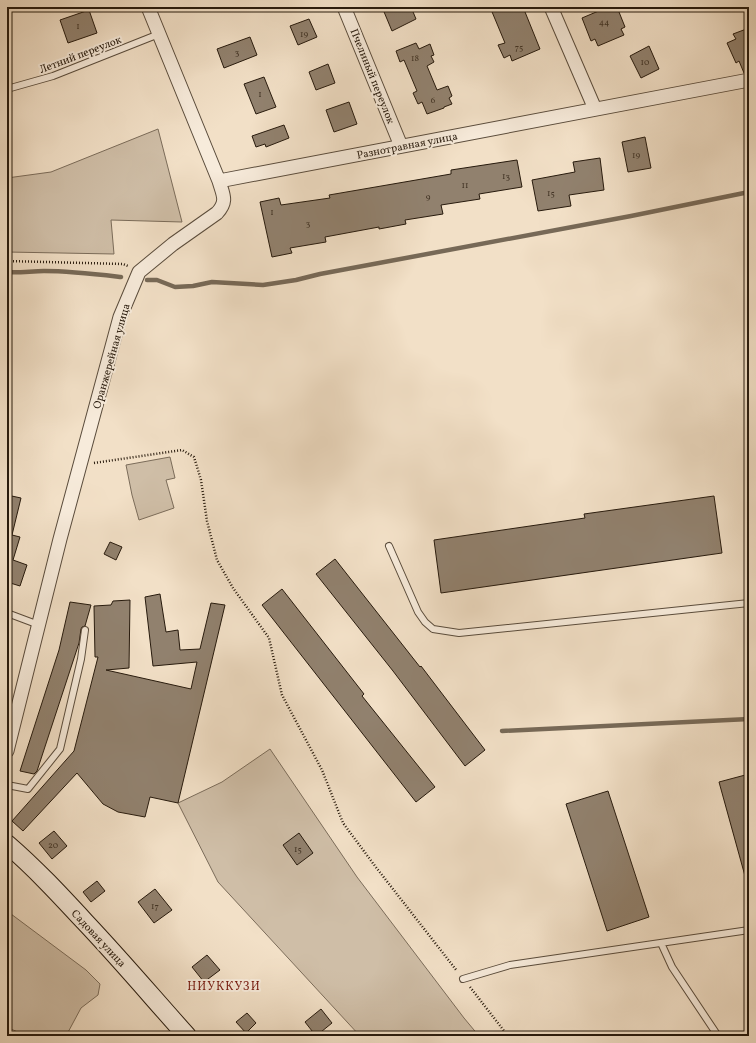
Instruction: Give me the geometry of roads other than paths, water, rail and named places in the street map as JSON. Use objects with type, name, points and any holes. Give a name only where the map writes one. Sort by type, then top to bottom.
[{"type":"main road","name":"Садовая улица","points":[[7,844],[20,854],[50,884],[122,962],[187,1036]]},
{"type":"street","name":"Оранжерейная улица","points":[[7,751],[60,539],[120,317],[139,272],[173,244],[217,213],[222,207],[224,198],[219,181],[148,7]]},
{"type":"street","name":"Пчелиный переулок","points":[[344,7],[401,146]]},
{"type":"street","points":[[551,7],[595,109]]},
{"type":"street","name":"Разнотравная улица","points":[[219,181],[749,80]]},
{"type":"lane","name":"Летний переулок","points":[[7,89],[53,76],[159,34]]},
{"type":"lane","points":[[389,546],[418,612],[425,622],[433,629],[459,633],[749,603]]},
{"type":"lane","points":[[7,613],[38,625]]},
{"type":"lane","points":[[7,785],[28,789],[60,748],[81,659],[85,630]]},
{"type":"lane","points":[[463,978],[510,965],[749,930]]},
{"type":"lane","points":[[661,943],[672,967],[718,1036]]},
{"type":"waterway","points":[[147,280],[157,280],[175,287],[193,286],[212,282],[263,285],[631,216],[749,192]]},
{"type":"waterway","points":[[7,272],[44,271],[121,277]]},
{"type":"waterway","points":[[502,731],[749,719]]},
{"type":"district","name":"НИУККУЗИ","points":[[224,986]]}]
